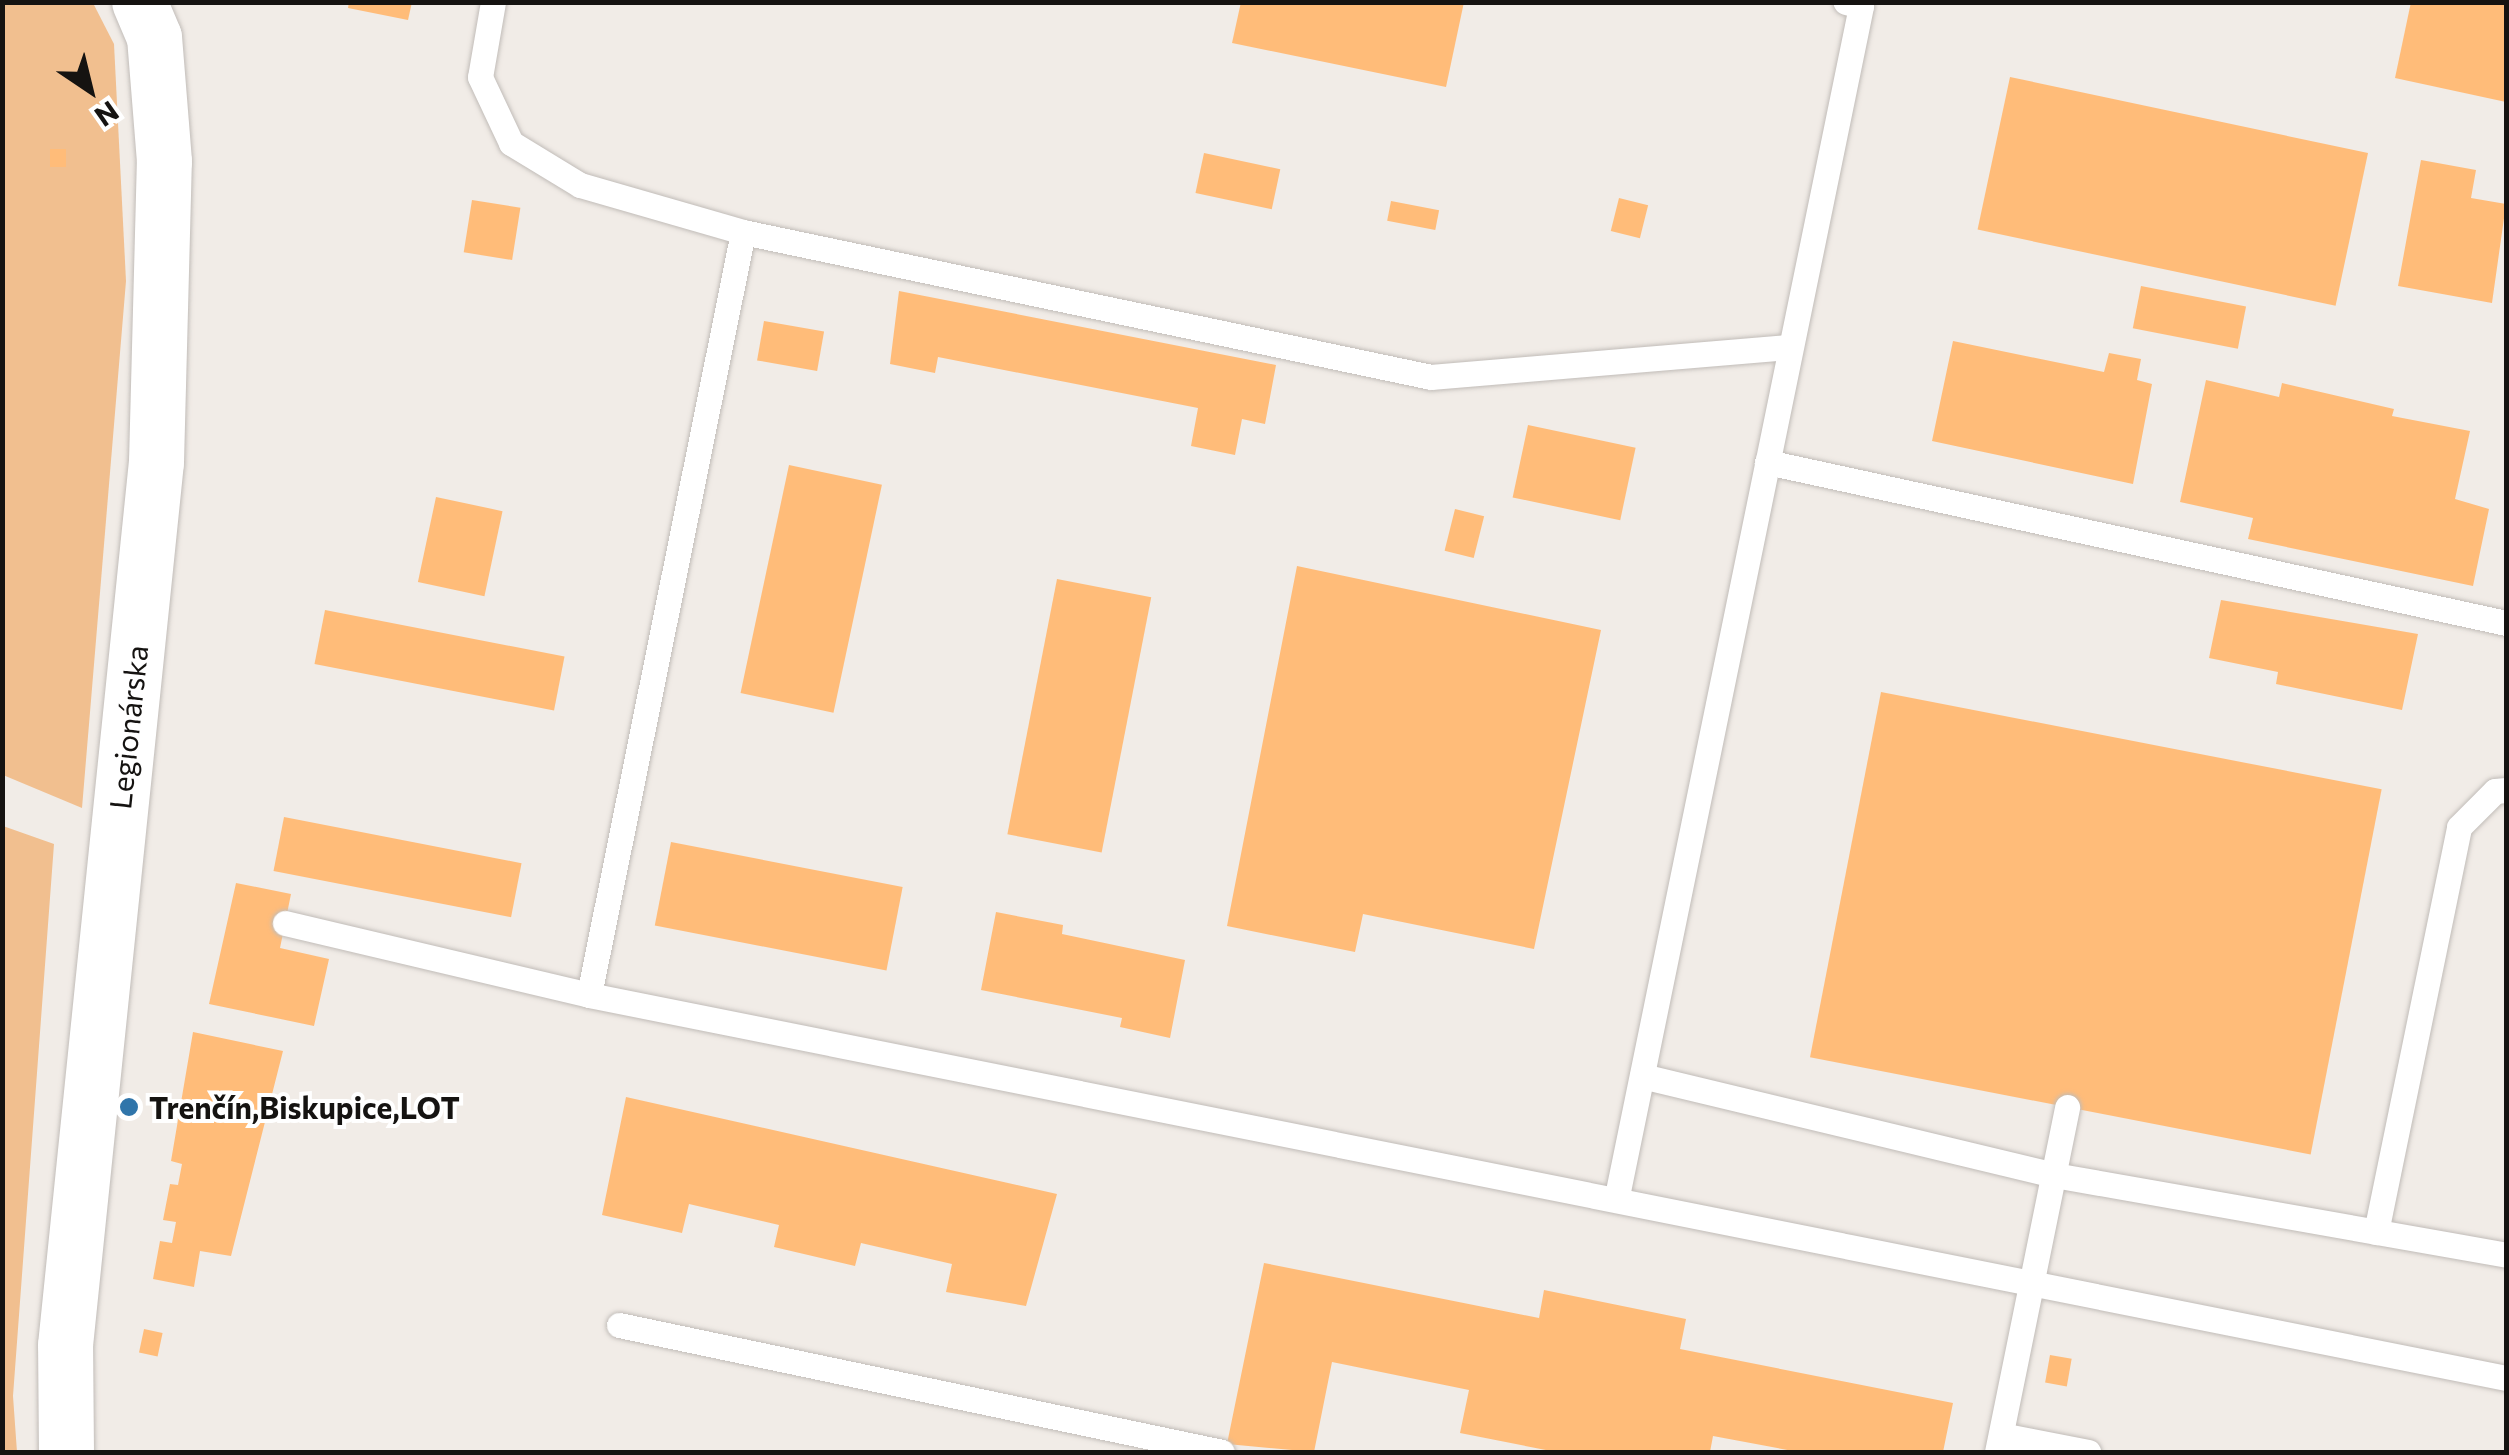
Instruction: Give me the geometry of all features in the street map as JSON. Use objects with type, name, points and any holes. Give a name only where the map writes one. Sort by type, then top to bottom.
[{"type":"street","name":"Legionárska","points":[[66,1452],[64,1345],[156,462],[164,161],[154,37],[139,2]]},
{"type":"lane","points":[[494,2],[480,77],[511,143],[580,185],[743,232],[1431,377],[1788,347]]},
{"type":"lane","points":[[1618,1196],[1788,347],[1862,6],[1846,2]]},
{"type":"lane","points":[[589,995],[743,232]]},
{"type":"lane","points":[[1767,462],[2506,623]]},
{"type":"lane","points":[[2376,1232],[2459,827],[2496,791],[2506,790]]},
{"type":"lane","points":[[285,923],[589,995],[1618,1196],[2506,1378]]},
{"type":"lane","points":[[1642,1076],[2054,1175],[2506,1254]]},
{"type":"lane","points":[[2067,1107],[1999,1444],[2088,1452]]},
{"type":"lane","points":[[619,1324],[1222,1452]]},
{"type":"shaded area","points":[[2,3],[93,3],[114,44],[126,281],[82,808],[3,775]]},
{"type":"shaded area","points":[[3,826],[54,844],[13,1396],[17,1452],[2,1452]]},
{"type":"building","points":[[349,2],[412,2],[408,20],[348,8]]},
{"type":"building","points":[[1241,2],[1464,2],[1446,87],[1232,43]]},
{"type":"building","points":[[2411,2],[2506,2],[2506,102],[2395,78]]},
{"type":"building","points":[[2010,77],[2368,153],[2336,306],[1978,230]]},
{"type":"building","points":[[50,149],[66,149],[66,167],[50,167]]},
{"type":"building","points":[[1204,153],[1280,169],[1272,209],[1195,193]]},
{"type":"building","points":[[2421,160],[2476,170],[2471,198],[2506,204],[2492,303],[2398,286]]},
{"type":"building","points":[[1619,198],[1648,205],[1640,238],[1611,231]]},
{"type":"building","points":[[472,200],[520,208],[512,260],[464,252]]},
{"type":"building","points":[[1391,201],[1439,210],[1435,230],[1387,221]]},
{"type":"building","points":[[2141,286],[2246,306],[2238,349],[2133,328]]},
{"type":"building","points":[[899,291],[1276,365],[1265,424],[1242,419],[1235,455],[1191,446],[1198,408],[938,357],[935,373],[890,364]]},
{"type":"building","points":[[764,321],[824,332],[817,371],[757,360]]},
{"type":"building","points":[[1953,341],[2104,372],[2109,353],[2141,359],[2137,380],[2152,384],[2133,484],[1932,441]]},
{"type":"building","points":[[2206,380],[2279,397],[2282,383],[2394,409],[2392,416],[2470,431],[2455,499],[2489,509],[2473,586],[2248,539],[2253,518],[2180,502]]},
{"type":"building","points":[[1528,425],[1636,448],[1620,520],[1513,497]]},
{"type":"building","points":[[789,465],[882,485],[833,713],[741,693]]},
{"type":"building","points":[[436,497],[503,511],[484,596],[418,582]]},
{"type":"building","points":[[1455,509],[1484,516],[1474,558],[1445,551]]},
{"type":"building","points":[[1297,566],[1601,630],[1534,949],[1363,914],[1355,952],[1227,926]]},
{"type":"building","points":[[1057,579],[1151,597],[1102,853],[1007,834]]},
{"type":"building","points":[[2221,600],[2418,634],[2402,710],[2276,684],[2278,672],[2209,658]]},
{"type":"building","points":[[325,610],[565,657],[554,711],[315,664]]},
{"type":"building","points":[[1881,692],[2382,789],[2311,1154],[1810,1057]]},
{"type":"building","points":[[284,817],[522,863],[511,917],[274,871]]},
{"type":"building","points":[[671,842],[903,887],[886,970],[655,925]]},
{"type":"building","points":[[236,883],[291,894],[280,948],[329,959],[314,1026],[209,1004]]},
{"type":"building","points":[[996,912],[1063,925],[1062,934],[1185,960],[1170,1038],[1120,1027],[1122,1018],[981,990]]},
{"type":"building","points":[[193,1032],[283,1051],[231,1256],[200,1251],[194,1287],[153,1279],[160,1241],[172,1243],[176,1222],[163,1220],[170,1184],[178,1185],[182,1164],[171,1161]]},
{"type":"building","points":[[626,1097],[1057,1194],[1026,1306],[946,1292],[952,1264],[861,1243],[855,1266],[774,1247],[779,1225],[689,1204],[682,1233],[602,1215]]},
{"type":"building","points":[[1264,1263],[1539,1318],[1544,1290],[1686,1319],[1680,1349],[1953,1403],[1943,1452],[1798,1452],[1713,1436],[1710,1452],[1556,1452],[1460,1433],[1469,1390],[1332,1362],[1314,1452],[1227,1444]]},
{"type":"building","points":[[144,1329],[163,1333],[158,1356],[139,1352]]},
{"type":"building","points":[[2050,1355],[2072,1359],[2067,1386],[2045,1383]]},
{"type":"place","name":"Trenčín,Biskupice,LOT","points":[[129,1107]]}]
